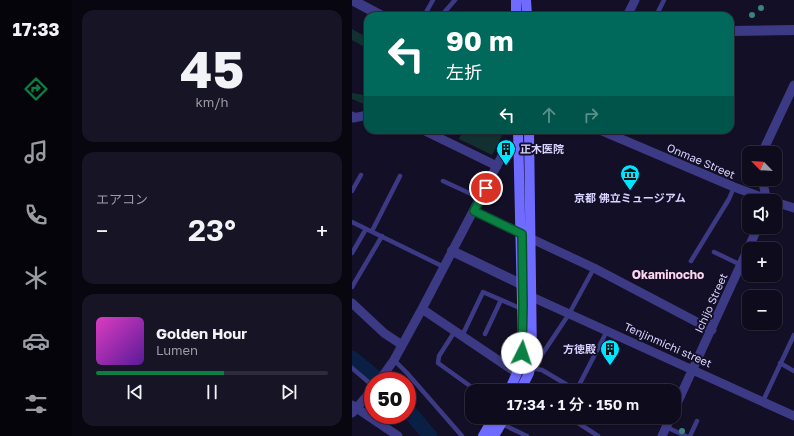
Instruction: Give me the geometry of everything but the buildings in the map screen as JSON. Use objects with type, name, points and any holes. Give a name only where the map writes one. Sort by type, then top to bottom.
[{"type":"main road","points":[[516,0],[516,12]]},
{"type":"main road","points":[[526,0],[527,12]]},
{"type":"main road","points":[[512,384],[517,373],[523,345],[522,234],[518,134]]},
{"type":"main road","points":[[523,384],[531,363],[532,239],[529,134]]},
{"type":"main road","points":[[483,436],[495,424]]},
{"type":"main road","points":[[494,436],[498,424]]},
{"type":"street","points":[[352,0],[374,12]]},
{"type":"street","points":[[629,12],[635,0]]},
{"type":"street","points":[[734,31],[794,30]]},
{"type":"street","points":[[765,146],[794,85]]},
{"type":"street","points":[[352,116],[353,118],[364,116]]},
{"type":"street","points":[[431,134],[497,166]]},
{"type":"street","name":"Onmae Street","points":[[609,134],[751,194]]},
{"type":"street","points":[[385,372],[394,360],[422,310],[505,150],[519,149]]},
{"type":"street","name":"Onmae Street","points":[[782,204],[794,208]]},
{"type":"street","points":[[474,211],[522,234]]},
{"type":"street","name":"Ichijo Street","points":[[681,395],[755,234]]},
{"type":"street","points":[[532,239],[594,268],[712,330]]},
{"type":"street","points":[[452,250],[523,285],[532,297]]},
{"type":"street","name":"Tenjinmichi street","points":[[532,297],[794,416]]},
{"type":"street","points":[[352,303],[384,333],[402,345]]},
{"type":"street","points":[[422,310],[517,373]]},
{"type":"street","points":[[364,398],[353,408],[396,435]]},
{"type":"street","points":[[662,436],[667,424]]},
{"type":"lane","points":[[426,12],[433,0]]},
{"type":"lane","points":[[444,12],[455,0]]},
{"type":"lane","points":[[658,12],[664,0]]},
{"type":"lane","points":[[352,191],[361,175]]},
{"type":"lane","points":[[372,231],[400,176]]},
{"type":"lane","points":[[442,181],[480,198]]},
{"type":"lane","points":[[691,261],[734,188]]},
{"type":"lane","points":[[352,222],[444,267]]},
{"type":"lane","points":[[352,253],[366,229]]},
{"type":"lane","points":[[352,287],[382,236]]},
{"type":"lane","points":[[714,252],[741,265]]},
{"type":"lane","points":[[566,384],[531,363],[541,356],[568,314],[594,268]]},
{"type":"lane","points":[[468,384],[438,363],[439,356],[458,334],[483,292],[523,309]]},
{"type":"lane","points":[[485,334],[501,300]]},
{"type":"lane","points":[[579,384],[607,331]]},
{"type":"lane","points":[[763,401],[794,335]]},
{"type":"lane","points":[[394,360],[462,436]]},
{"type":"lane","points":[[780,363],[794,370]]},
{"type":"lane","points":[[352,368],[364,378]]},
{"type":"lane","points":[[690,436],[698,421]]},
{"type":"lane","points":[[508,424],[527,436]]},
{"type":"lane","points":[[580,424],[598,436]]},
{"type":"lane","points":[[666,427],[686,436]]},
{"type":"green space","points":[[352,29],[364,36],[364,47],[352,40]]},
{"type":"green space","points":[[352,93],[364,95],[364,104],[352,99]]},
{"type":"green space","points":[[461,134],[503,134],[492,155],[459,139]]},
{"type":"waterway","points":[[352,358],[369,372]]},
{"type":"waterway","points":[[416,420],[430,436]]},
{"type":"place","name":"正木医院","points":[[506,166]]},
{"type":"place","name":"京都 佛立ミュージアム","points":[[630,191]]},
{"type":"place","name":"方徳殿","points":[[610,366]]},
{"type":"district","name":"Okaminocho","points":[[668,275]]},
{"type":"route","points":[[486,188],[474,211],[522,234],[522,353]]}]
